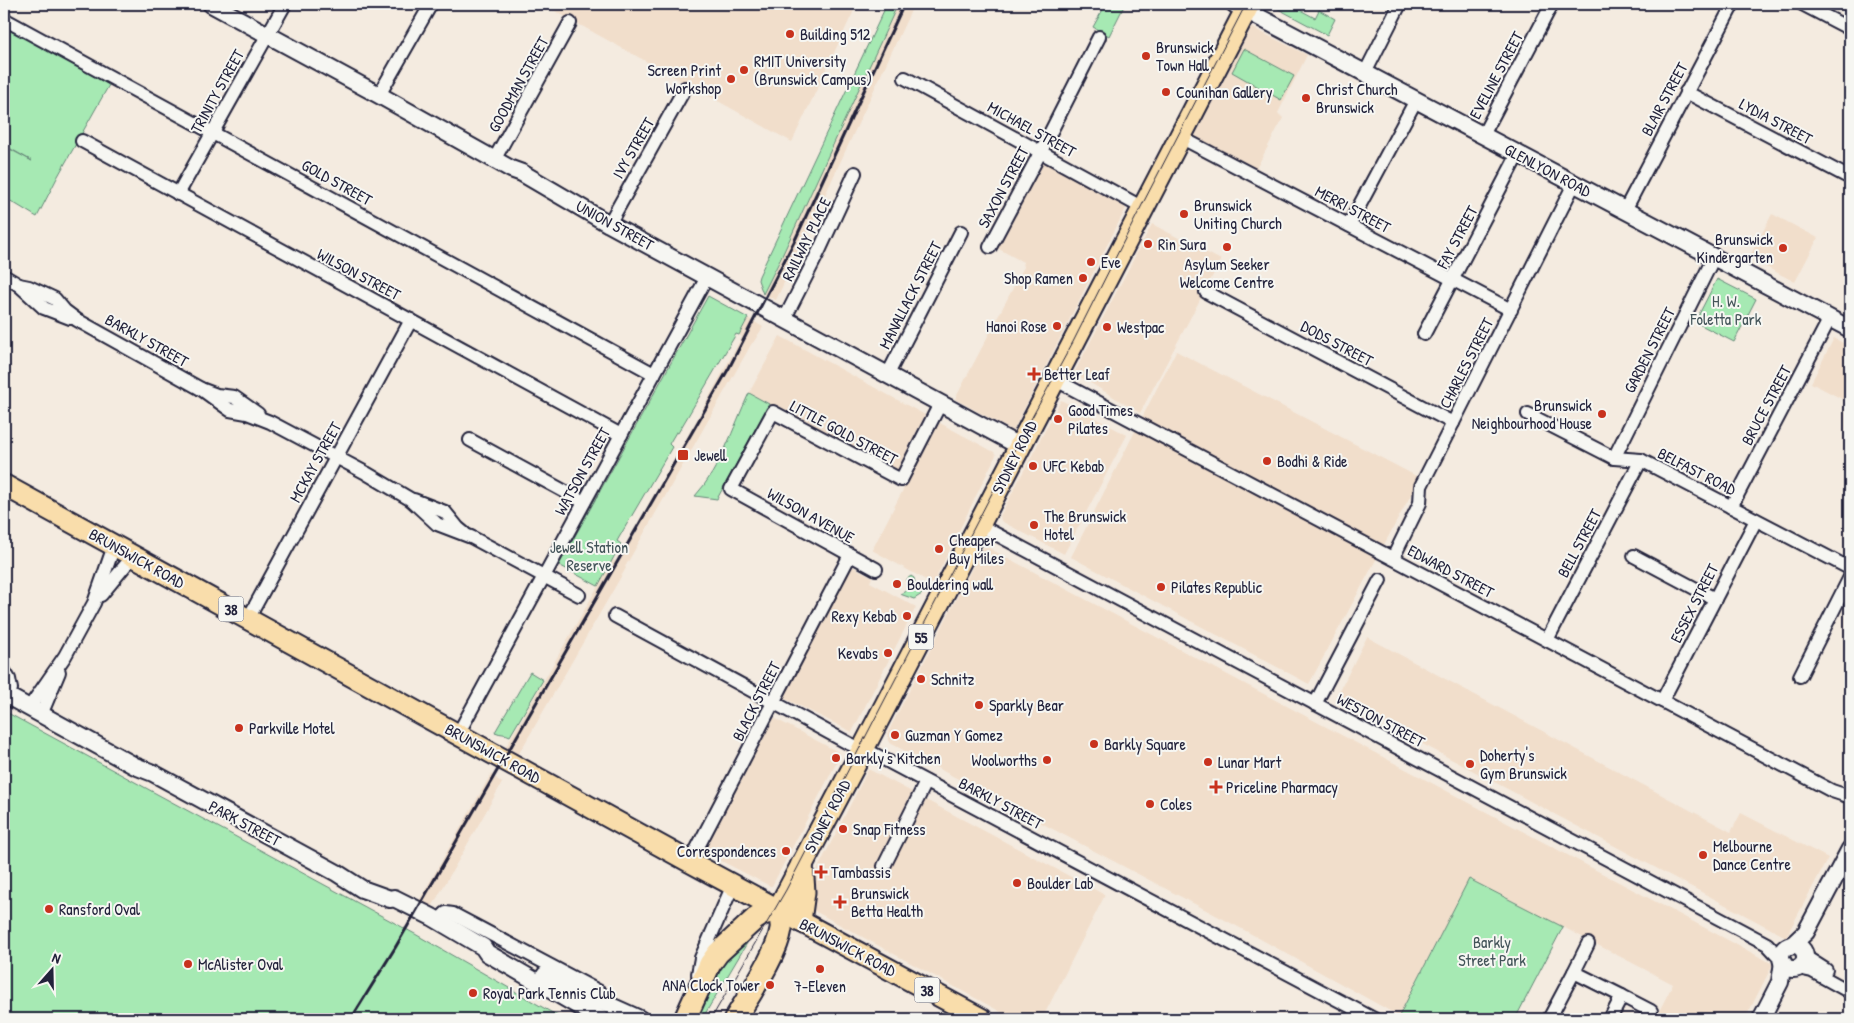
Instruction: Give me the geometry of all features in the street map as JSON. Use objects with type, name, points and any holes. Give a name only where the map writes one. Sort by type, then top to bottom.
[{"type":"highway","name":"SYDNEY ROAD","points":[[778,910],[863,750],[1180,137],[1243,6]]},
{"type":"highway","points":[[800,921],[804,892],[802,864]]},
{"type":"highway","points":[[685,1019],[710,964],[724,946],[757,917],[778,910],[782,924],[781,931],[775,946],[735,1019]]},
{"type":"main road","name":"BRUNSWICK ROAD","points":[[4,485],[732,885],[982,1019]]},
{"type":"street","name":"UNION STREET","points":[[211,4],[494,160],[522,173],[609,224],[1019,446]]},
{"type":"street","name":"TRINITY STREET","points":[[178,194],[285,4]]},
{"type":"street","points":[[379,95],[431,4]]},
{"type":"street","points":[[1364,73],[1400,4]]},
{"type":"street","name":"EVELINE STREET","points":[[1483,136],[1552,4]]},
{"type":"street","name":"BLAIR STREET","points":[[1625,210],[1733,4]]},
{"type":"street","points":[[1802,4],[1850,29]]},
{"type":"street","name":"GLENLYON ROAD","points":[[1243,6],[1364,73],[1850,329]]},
{"type":"street","name":"GOLD STREET","points":[[4,19],[654,374]]},
{"type":"street","name":"GOODMAN STREET","points":[[494,160],[570,23]]},
{"type":"street","name":"SAXON STREET","points":[[990,247],[1099,37]]},
{"type":"street","name":"MICHAEL STREET","points":[[905,78],[1143,208]]},
{"type":"street","name":"IVY STREET","points":[[609,224],[685,88]]},
{"type":"street","name":"LYDIA STREET","points":[[1686,92],[1850,178]]},
{"type":"street","points":[[1349,225],[1416,100]]},
{"type":"street","name":"MERRI STREET","points":[[1180,137],[1511,310]]},
{"type":"street","name":"WILSON STREET","points":[[82,141],[620,435]]},
{"type":"street","name":"FAY STREET","points":[[1424,334],[1518,154]]},
{"type":"street","name":"RAILWAY PLACE","points":[[785,318],[819,252],[855,173]]},
{"type":"street","name":"CHARLES STREET","points":[[1393,558],[1420,503],[1422,486],[1574,184]]},
{"type":"street","name":"MANALLACK STREET","points":[[888,374],[962,232]]},
{"type":"street","name":"GARDEN STREET","points":[[1614,458],[1714,257]]},
{"type":"street","name":"BARKLY STREET","points":[[4,276],[20,285],[44,308],[77,320],[201,389],[217,395],[234,397],[270,422],[410,498],[432,522],[470,537],[579,596]]},
{"type":"street","name":"WATSON STREET","points":[[458,734],[707,277]]},
{"type":"street","name":"DODS STREET","points":[[1206,292],[1453,423]]},
{"type":"street","name":"BRUCE STREET","points":[[1731,507],[1830,318]]},
{"type":"street","name":"MCKAY STREET","points":[[248,619],[411,320]]},
{"type":"street","name":"EDWARD STREET","points":[[1054,379],[1832,791],[1850,797]]},
{"type":"street","name":"LITTLE GOLD STREET","points":[[731,489],[773,412],[901,480],[940,404]]},
{"type":"street","name":"BELFAST ROAD","points":[[1528,414],[1614,458],[1641,460],[1850,570]]},
{"type":"street","points":[[470,440],[584,502]]},
{"type":"street","name":"BELL STREET","points":[[1547,640],[1641,460]]},
{"type":"street","name":"WILSON AVENUE","points":[[731,489],[876,569]]},
{"type":"street","name":"ESSEX STREET","points":[[1662,701],[1756,520]]},
{"type":"street","name":"WESTON STREET","points":[[979,525],[1793,957],[1812,971],[1850,992]]},
{"type":"street","points":[[37,707],[94,603],[114,546]]},
{"type":"street","name":"BLACK STREET","points":[[690,862],[850,555]]},
{"type":"street","points":[[94,603],[132,556]]},
{"type":"street","points":[[1634,556],[1715,599]]},
{"type":"street","points":[[1800,676],[1850,570]]},
{"type":"street","points":[[1315,704],[1380,580]]},
{"type":"street","name":"BARKLY STREET","points":[[615,616],[854,746],[926,782],[1374,1019]]},
{"type":"street","name":"PARK STREET","points":[[4,671],[9,679],[6,690],[102,738],[153,773],[337,873],[391,892],[394,898],[438,920],[483,947],[487,952],[601,1019]]},
{"type":"street","points":[[884,866],[926,782]]},
{"type":"street","name":"EDWARD STREET","points":[[1832,791],[1850,807]]},
{"type":"street","points":[[1761,1019],[1849,848]]},
{"type":"street","points":[[696,994],[701,958],[732,885]]},
{"type":"street","name":"PARK STREET","points":[[438,920],[446,913],[453,914],[600,992],[596,999]]},
{"type":"street","points":[[1549,1019],[1588,944]]},
{"type":"street","name":"PARK STREET","points":[[483,947],[494,947],[562,984],[640,1019]]},
{"type":"street","name":"WESTON STREET","points":[[1793,957],[1815,964],[1850,982]]},
{"type":"street","points":[[1574,972],[1651,1011]]},
{"type":"street","points":[[1610,1019],[1622,996]]},
{"type":"shaded area","name":"RMIT University (Brunswick Campus)","points":[[542,4],[857,4],[792,142]]},
{"type":"shaded area","points":[[898,4],[914,4],[776,300],[763,294]]},
{"type":"shaded area","points":[[1251,27],[1307,55],[1278,113],[1283,118],[1256,169],[1194,137]]},
{"type":"shaded area","points":[[1041,160],[1126,208],[1013,431],[955,399],[1024,267],[1023,262],[997,248]]},
{"type":"shaded area","name":"Brunswick Kindergarten","points":[[1772,214],[1818,238],[1795,282],[1749,258]]},
{"type":"shaded area","points":[[1152,224],[1221,260],[1140,413],[1074,373]]},
{"type":"shaded area","points":[[748,318],[763,327],[752,343],[517,757],[504,750],[613,560],[616,561],[690,432],[742,337],[739,335]]},
{"type":"shaded area","points":[[780,336],[925,415],[897,470],[787,410],[769,404],[749,393]]},
{"type":"shaded area","points":[[1834,338],[1850,347],[1850,403],[1811,383]]},
{"type":"shaded area","points":[[1176,351],[1420,478],[1309,684],[1071,557]]},
{"type":"shaded area","points":[[1061,400],[1127,435],[1064,554],[1001,521],[1000,516]]},
{"type":"shaded area","points":[[938,422],[994,452],[996,455],[933,584],[872,550]]},
{"type":"shaded area","points":[[983,547],[987,547],[1773,964],[1745,1019],[1655,1019],[1673,984],[1470,879],[1399,1016],[1244,930],[890,743],[887,734]]},
{"type":"shaded area","points":[[850,565],[872,577],[870,582],[916,607],[852,732],[782,697]]},
{"type":"shaded area","points":[[1367,637],[1731,832],[1741,813],[1828,858],[1786,937],[1336,698]]},
{"type":"shaded area","points":[[774,718],[838,752],[840,756],[772,886],[770,886],[704,852]]},
{"type":"shaded area","points":[[868,770],[912,792],[877,863],[889,870],[926,800],[1105,895],[1042,1019],[1014,1019],[809,908],[815,874]]},
{"type":"shaded area","points":[[491,774],[502,783],[432,907],[419,901]]},
{"type":"green space","points":[[887,4],[898,4],[763,294],[758,280],[759,276]]},
{"type":"green space","points":[[1106,4],[1125,4],[1109,36],[1093,27]]},
{"type":"green space","points":[[1269,4],[1289,4],[1315,18],[1319,10],[1335,19],[1327,35]]},
{"type":"green space","points":[[4,24],[109,85],[37,217],[4,197],[4,146],[32,161],[4,145]]},
{"type":"green space","points":[[1244,49],[1294,76],[1281,100],[1232,72]]},
{"type":"green space","name":"H. W. Foletta Park","points":[[1717,279],[1756,299],[1734,342],[1695,322]]},
{"type":"green space","name":"Jewell Station Reserve","points":[[708,296],[748,318],[739,335],[736,334],[678,433],[676,432],[669,444],[672,447],[617,541],[621,544],[598,586],[559,565]]},
{"type":"green space","points":[[749,393],[769,404],[717,499],[695,496],[719,460]]},
{"type":"green space","points":[[911,576],[914,578],[915,583],[922,587],[922,594],[914,599],[900,594],[906,591],[909,585],[907,584],[907,579]]},
{"type":"green space","points":[[530,672],[543,680],[510,736],[495,732]]},
{"type":"green space","points":[[4,711],[415,934],[563,1019],[4,1019]]},
{"type":"green space","name":"Barkly Street Park","points":[[1469,879],[1563,927],[1515,1019],[1405,1019],[1399,1016]]},
{"type":"green space","points":[[756,928],[702,1019],[697,1019],[716,966]]},
{"type":"tram line","points":[[711,1019],[786,890],[1017,445],[1073,342],[1246,4]]},
{"type":"railway","points":[[351,1019],[395,948],[729,368],[795,240],[904,4]]},
{"type":"place","name":"Building 512","points":[[790,34]]},
{"type":"place","name":"Brunswick Town Hall","points":[[1146,56]]},
{"type":"place","name":"RMIT University (Brunswick Campus)","points":[[744,70]]},
{"type":"place","name":"Screen Print Workshop","points":[[731,79]]},
{"type":"place","name":"Counihan Gallery","points":[[1166,92]]},
{"type":"place","name":"Christ Church Brunswick","points":[[1306,98]]},
{"type":"place","name":"Brunswick Uniting Church","points":[[1184,214]]},
{"type":"place","name":"Rin Sura","points":[[1148,244]]},
{"type":"place","name":"Asylum Seeker Welcome Centre","points":[[1227,247]]},
{"type":"place","name":"Brunswick Kindergarten","points":[[1783,248]]},
{"type":"place","name":"Eve","points":[[1091,262]]},
{"type":"place","name":"Shop Ramen","points":[[1083,278]]},
{"type":"place","name":"Hanoi Rose","points":[[1057,326]]},
{"type":"place","name":"Westpac","points":[[1107,327]]},
{"type":"place","name":"Better Leaf","points":[[1034,374]]},
{"type":"place","name":"Brunswick Neighbourhood House","points":[[1602,414]]},
{"type":"place","name":"Good Times Pilates","points":[[1058,419]]},
{"type":"place","name":"Jewell","points":[[683,455]]},
{"type":"place","name":"Bodhi & Ride","points":[[1267,461]]},
{"type":"place","name":"UFC Kebab","points":[[1033,466]]},
{"type":"place","name":"The Brunswick Hotel","points":[[1034,525]]},
{"type":"place","name":"Cheaper Buy Miles","points":[[939,549]]},
{"type":"place","name":"Bouldering wall","points":[[897,584]]},
{"type":"place","name":"Pilates Republic","points":[[1161,587]]},
{"type":"place","name":"Rexy Kebab","points":[[907,616]]},
{"type":"place","name":"Kevabs","points":[[888,653]]},
{"type":"place","name":"Schnitz","points":[[921,679]]},
{"type":"place","name":"Sparkly Bear","points":[[979,705]]},
{"type":"place","name":"Parkville Motel","points":[[239,728]]},
{"type":"place","name":"Guzman Y Gomez","points":[[895,735]]},
{"type":"place","name":"Barkly Square","points":[[1094,744]]},
{"type":"place","name":"Barkly's Kitchen","points":[[836,758]]},
{"type":"place","name":"Woolworths","points":[[1047,760]]},
{"type":"place","name":"Lunar Mart","points":[[1208,762]]},
{"type":"place","name":"Doherty's Gym Brunswick","points":[[1470,764]]},
{"type":"place","name":"Priceline Pharmacy","points":[[1216,787]]},
{"type":"place","name":"Coles","points":[[1150,804]]},
{"type":"place","name":"Snap Fitness","points":[[843,829]]},
{"type":"place","name":"Correspondences","points":[[786,851]]},
{"type":"place","name":"Melbourne Dance Centre","points":[[1703,855]]},
{"type":"place","name":"Tambassis","points":[[821,872]]},
{"type":"place","name":"Boulder Lab","points":[[1017,883]]},
{"type":"place","name":"Brunswick Betta Health","points":[[840,902]]},
{"type":"place","name":"Ransford Oval","points":[[49,909]]},
{"type":"place","name":"McAlister Oval","points":[[188,964]]},
{"type":"place","name":"7-Eleven","points":[[820,969]]},
{"type":"place","name":"ANA Clock Tower","points":[[770,985]]},
{"type":"place","name":"Royal Park Tennis Club","points":[[473,993]]}]
